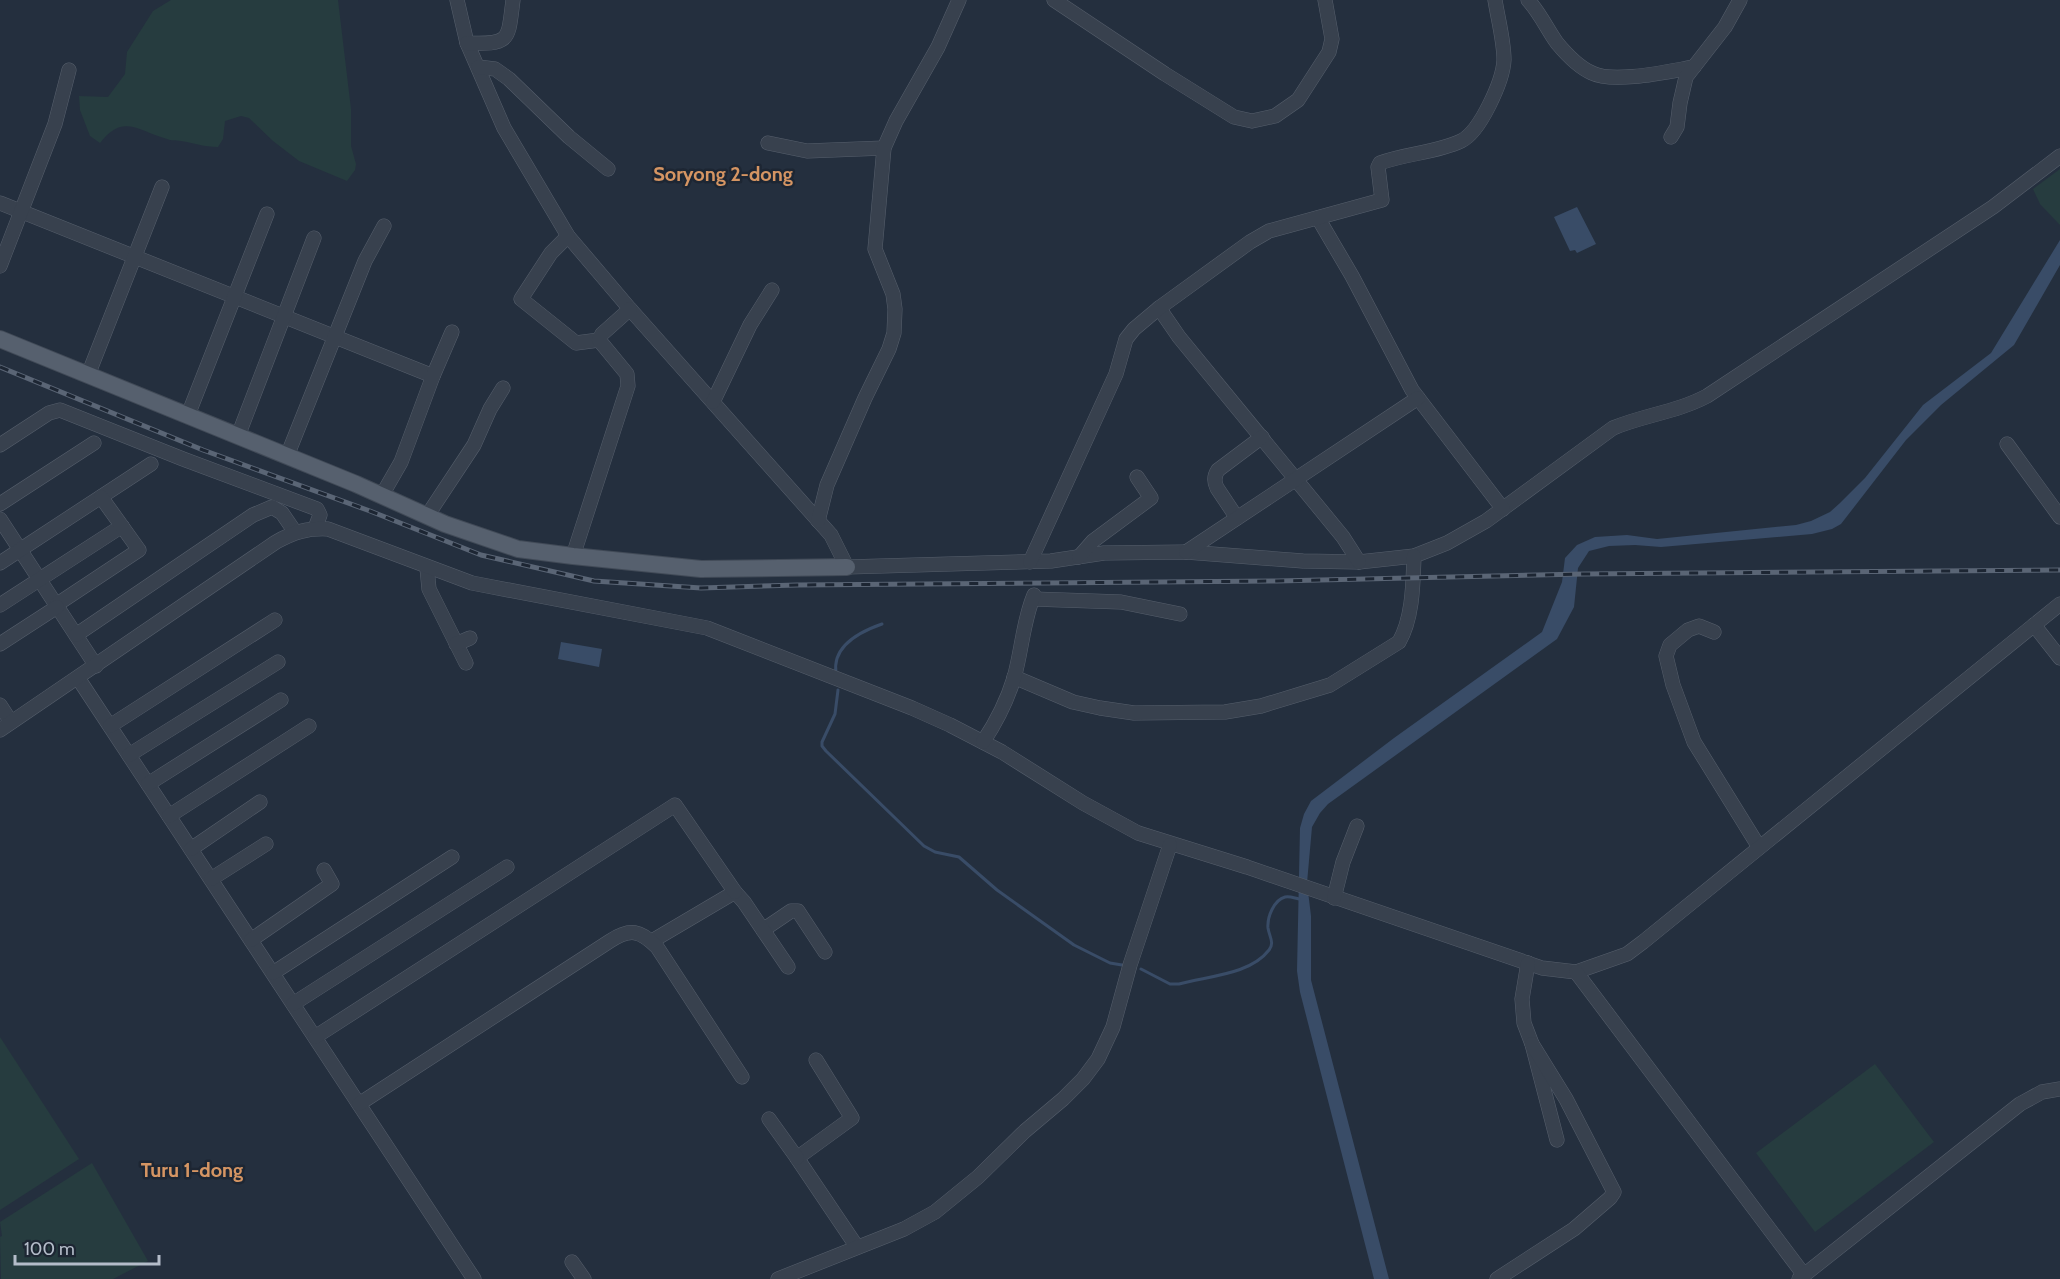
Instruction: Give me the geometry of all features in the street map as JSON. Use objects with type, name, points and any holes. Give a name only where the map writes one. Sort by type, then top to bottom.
[{"type":"main road","points":[[0,339],[382,495],[427,516],[518,549],[701,569],[847,567]]},
{"type":"street","points":[[457,0],[467,42],[504,128],[568,236],[831,535],[847,567],[1030,562],[1104,553],[1186,552],[1303,561],[1359,562],[1414,556],[1447,543],[1486,521],[1612,428],[1689,406],[1707,396],[1993,207],[2060,156]]},
{"type":"street","points":[[467,42],[489,44],[504,39],[509,32],[513,0]]},
{"type":"street","points":[[818,521],[827,485],[865,398],[890,349],[894,333],[893,294],[875,249],[884,148],[896,121],[938,47],[959,0]]},
{"type":"street","points":[[1054,0],[1234,117],[1252,121],[1275,116],[1298,100],[1329,52],[1332,39],[1325,0]]},
{"type":"street","points":[[1030,562],[1116,374],[1126,339],[1134,328],[1250,242],[1269,231],[1382,200],[1378,167],[1380,163],[1441,147],[1467,137],[1482,118],[1498,87],[1504,60],[1495,0]]},
{"type":"street","points":[[1528,0],[1570,59],[1592,73],[1621,77],[1694,67]]},
{"type":"street","points":[[1671,137],[1677,127],[1686,77],[1725,27],[1740,0]]},
{"type":"street","points":[[478,67],[495,69],[509,79],[569,137],[608,169]]},
{"type":"street","points":[[0,266],[55,124],[69,70]]},
{"type":"street","points":[[768,143],[807,151],[884,148]]},
{"type":"street","points":[[87,375],[162,187]]},
{"type":"street","points":[[0,203],[433,376]]},
{"type":"street","points":[[188,415],[267,214]]},
{"type":"street","points":[[1318,218],[1404,376],[1418,398],[1503,509]]},
{"type":"street","points":[[287,456],[366,261],[384,226]]},
{"type":"street","points":[[568,236],[551,253],[521,299],[576,343],[599,340]]},
{"type":"street","points":[[238,436],[314,238]]},
{"type":"street","points":[[713,402],[750,325],[772,290]]},
{"type":"street","points":[[1159,308],[1179,337],[1262,437],[1342,537],[1359,562]]},
{"type":"street","points":[[599,340],[602,334],[630,309]]},
{"type":"street","points":[[382,495],[401,462],[452,332]]},
{"type":"street","points":[[573,556],[628,386],[627,374],[599,340]]},
{"type":"street","points":[[427,516],[474,445],[490,409],[503,388]]},
{"type":"street","points":[[1186,552],[1418,398]]},
{"type":"street","points":[[0,446],[49,413],[60,410],[317,509],[320,515],[315,528]]},
{"type":"street","points":[[1237,518],[1215,484],[1215,475],[1218,470],[1262,437]]},
{"type":"street","points":[[0,504],[94,443]]},
{"type":"street","points":[[2007,444],[2060,517]]},
{"type":"street","points":[[0,563],[151,464]]},
{"type":"street","points":[[1079,557],[1093,542],[1151,498],[1137,477]]},
{"type":"street","points":[[0,644],[139,550],[101,497]]},
{"type":"street","points":[[76,635],[253,515],[272,507],[282,513],[295,532]]},
{"type":"street","points":[[0,519],[96,666]]},
{"type":"street","points":[[0,605],[122,526]]},
{"type":"street","points":[[0,705],[6,726],[276,542],[295,532],[315,528],[328,529],[472,583],[707,628],[912,708],[983,741],[1114,821],[1138,833],[1542,968],[1576,972],[1627,954],[2060,604]]},
{"type":"street","points":[[1014,677],[1073,702],[1134,713],[1225,712],[1261,706],[1330,685],[1399,642],[1408,616],[1414,556]]},
{"type":"street","points":[[427,567],[429,589],[466,663]]},
{"type":"street","points":[[983,741],[1004,707],[1014,677],[1029,607],[1034,597],[1121,602],[1180,614]]},
{"type":"street","points":[[110,726],[275,620]]},
{"type":"street","points":[[2034,625],[2060,658]]},
{"type":"street","points":[[1714,632],[1699,626],[1688,630],[1671,645],[1666,656],[1673,685],[1694,742],[1759,847]]},
{"type":"street","points":[[456,644],[470,638]]},
{"type":"street","points":[[129,755],[278,662]]},
{"type":"street","points":[[78,678],[474,1279]]},
{"type":"street","points":[[148,784],[281,700]]},
{"type":"street","points":[[169,816],[309,726]]},
{"type":"street","points":[[190,849],[260,802]]},
{"type":"street","points":[[315,1037],[675,805],[788,967]]},
{"type":"street","points":[[1334,898],[1343,861],[1357,826]]},
{"type":"street","points":[[211,879],[266,844]]},
{"type":"street","points":[[778,1279],[904,1229],[935,1212],[978,1177],[1025,1131],[1064,1100],[1083,1079],[1098,1059],[1113,1027],[1130,965],[1170,845]]},
{"type":"street","points":[[273,973],[452,857]]},
{"type":"street","points":[[293,1004],[507,867]]},
{"type":"street","points":[[251,940],[332,884],[324,870]]},
{"type":"street","points":[[651,941],[735,892]]},
{"type":"street","points":[[763,930],[791,911],[798,911],[825,952]]},
{"type":"street","points":[[359,1104],[620,934],[636,932],[647,937],[657,947],[742,1077]]},
{"type":"street","points":[[1528,963],[1522,999],[1524,1023],[1532,1044],[1557,1140]]},
{"type":"street","points":[[1576,972],[1802,1277],[2020,1104],[2042,1092],[2060,1089]]},
{"type":"street","points":[[1497,1279],[1574,1229],[1614,1192],[1566,1099],[1532,1044]]},
{"type":"street","points":[[796,1158],[852,1118],[816,1060]]},
{"type":"street","points":[[769,1119],[857,1247]]},
{"type":"street","points":[[572,1262],[584,1279]]},
{"type":"green space","points":[[171,0],[338,0],[351,109],[351,146],[356,164],[355,170],[347,181],[299,161],[249,118],[241,116],[225,121],[223,139],[218,147],[170,140],[124,126],[108,134],[100,143],[90,136],[80,110],[79,96],[108,97],[125,74],[127,52],[153,11]]},
{"type":"green space","points":[[2060,169],[2060,225],[2040,204],[2033,189]]},
{"type":"green space","points":[[0,1037],[79,1159],[0,1210]]},
{"type":"green space","points":[[1875,1064],[1934,1142],[1815,1232],[1756,1153]]},
{"type":"green space","points":[[92,1163],[148,1261],[113,1279],[1,1279],[0,1222]]},
{"type":"water","points":[[1577,207],[1596,244],[1577,253],[1575,250],[1570,251],[1554,217]]},
{"type":"water","points":[[2060,240],[2060,265],[2014,345],[1941,405],[1906,440],[1841,524],[1812,534],[1661,547],[1609,546],[1589,551],[1578,568],[1574,607],[1557,639],[1328,804],[1320,813],[1312,827],[1307,883],[1311,916],[1311,980],[1389,1279],[1374,1279],[1300,992],[1297,971],[1300,828],[1311,801],[1394,738],[1542,632],[1562,582],[1565,558],[1577,545],[1595,537],[1627,535],[1657,539],[1796,525],[1830,512],[1865,478],[1923,405],[1991,353]]},
{"type":"water","points":[[561,642],[602,649],[599,667],[558,659]]},
{"type":"waterway","points":[[836,673],[838,655],[849,641],[882,624]]},
{"type":"waterway","points":[[838,690],[835,714],[822,746],[924,846],[935,852],[959,857],[997,890],[1074,945],[1110,963],[1122,965]]},
{"type":"waterway","points":[[1141,969],[1170,984],[1240,970],[1261,958],[1271,947],[1268,924],[1275,905],[1285,897],[1299,899]]},
{"type":"railway","points":[[0,367],[203,450],[370,511],[481,555],[594,581],[701,588],[797,585],[1277,581],[1584,574],[2060,570]]},
{"type":"district","name":"Soryong 2-dong","points":[[723,174]]},
{"type":"district","name":"Turu 1-dong","points":[[192,1170]]}]
